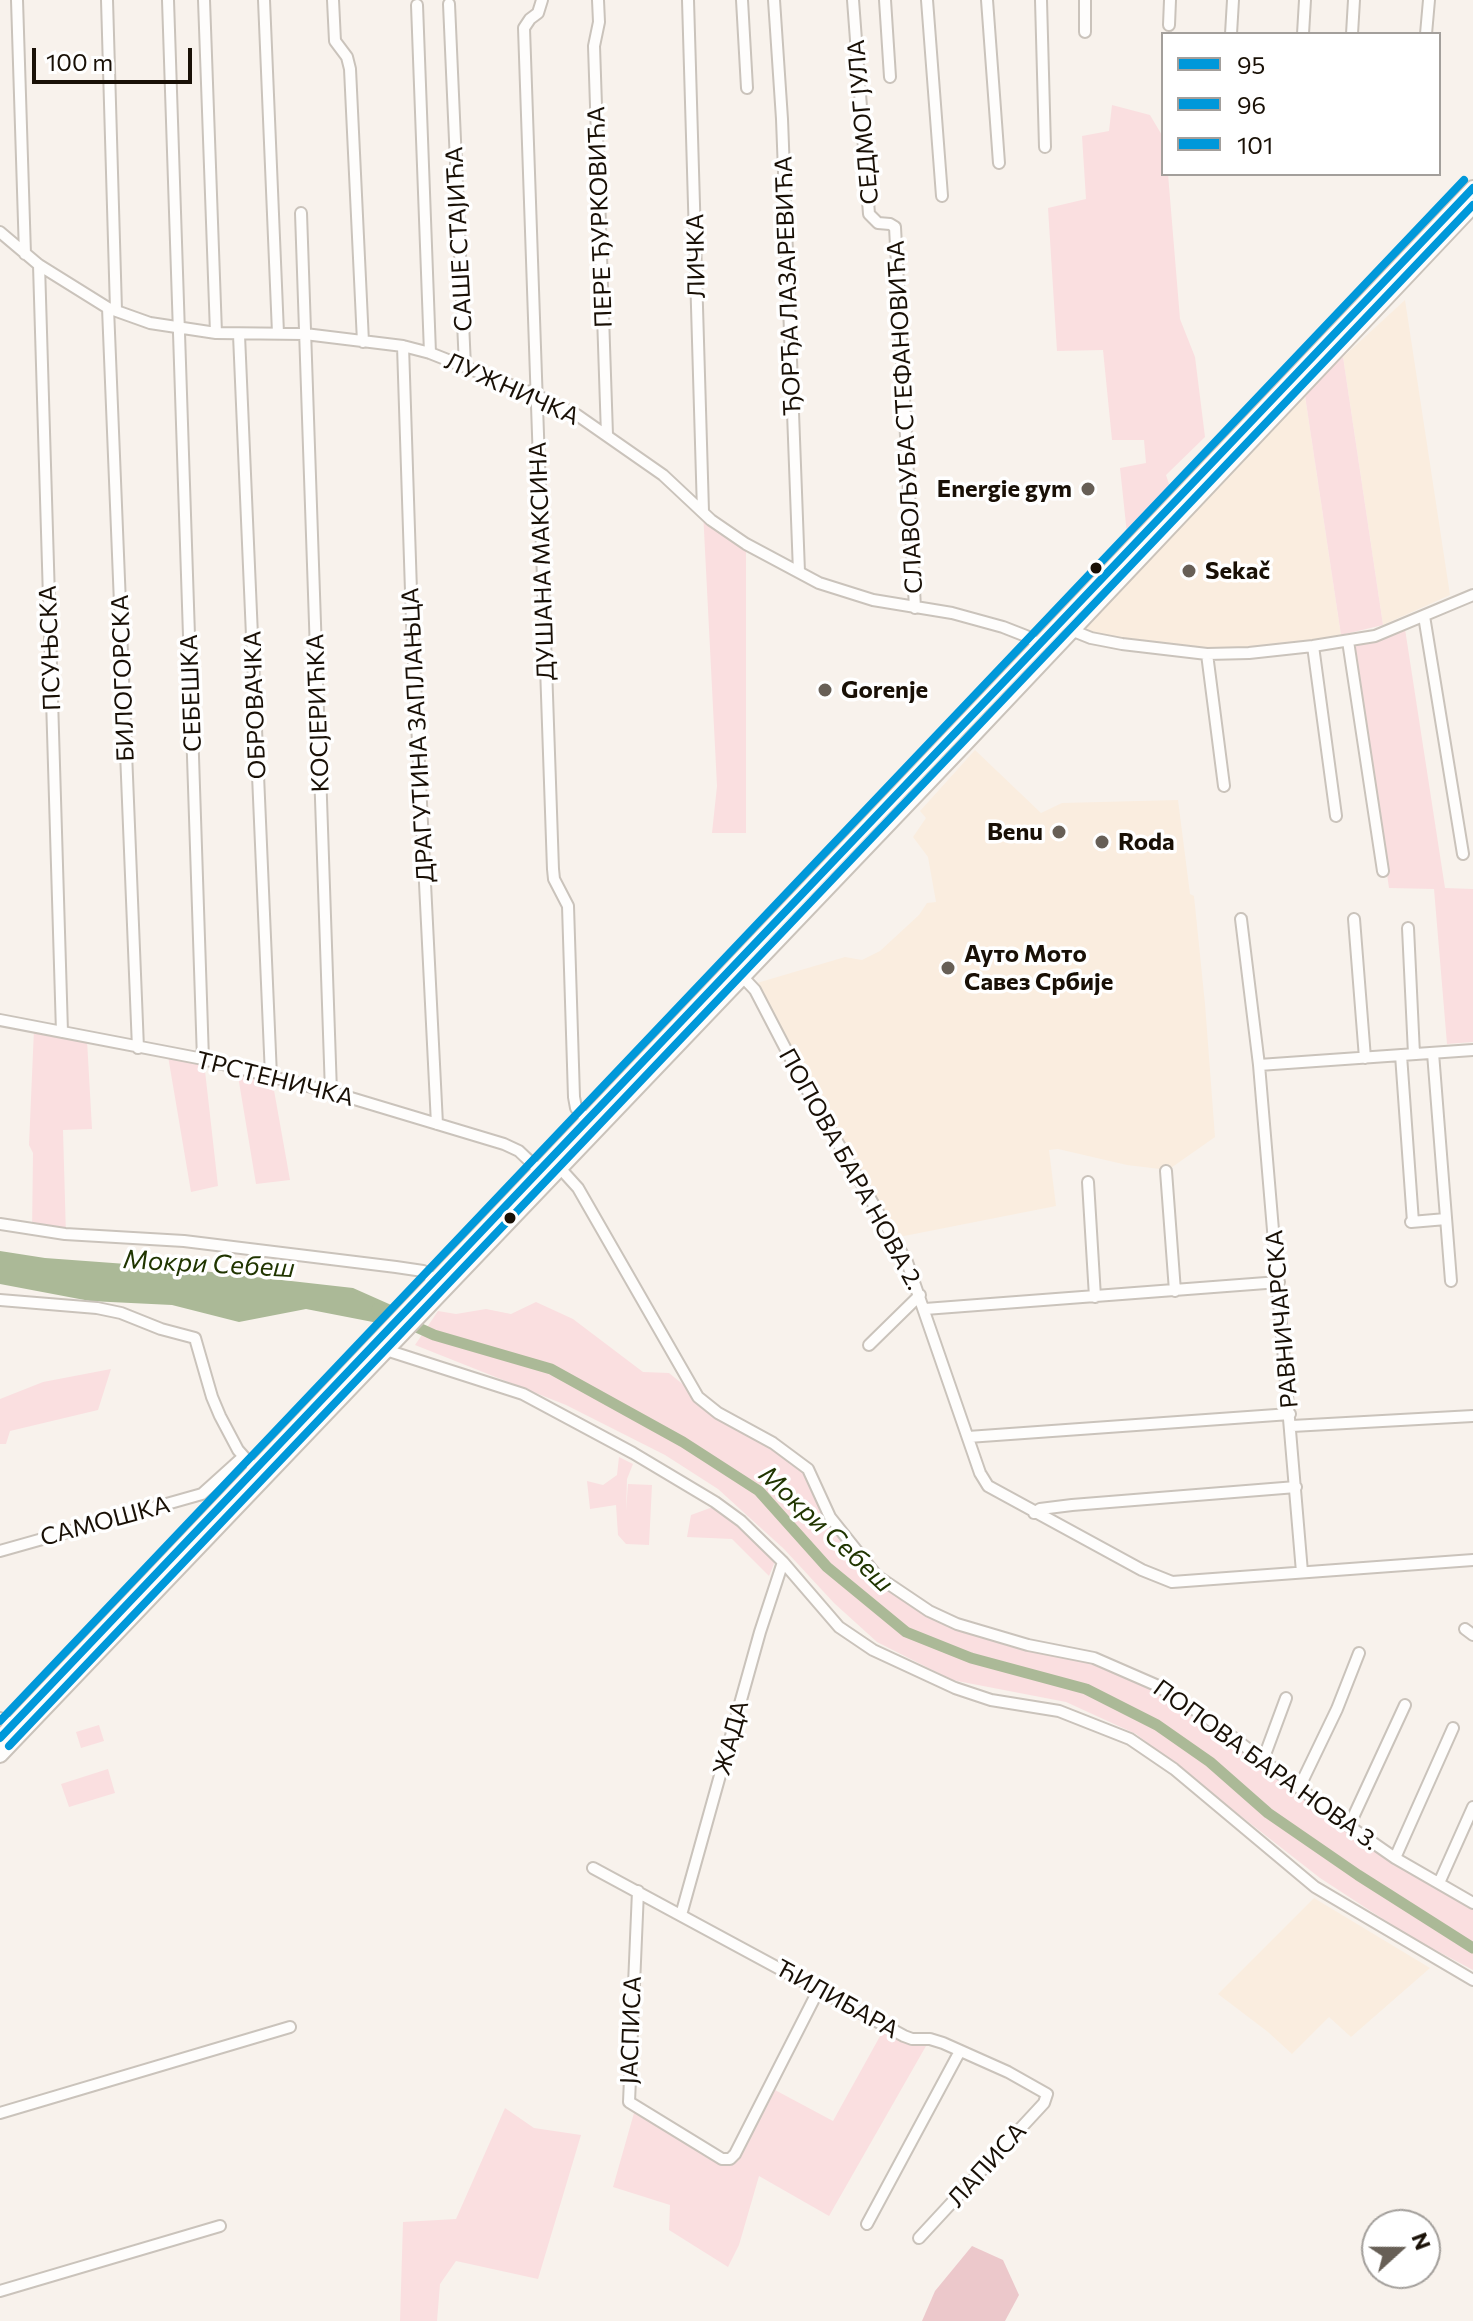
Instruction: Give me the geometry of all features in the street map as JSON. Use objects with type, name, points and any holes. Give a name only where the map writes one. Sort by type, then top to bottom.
[{"type":"main road","points":[[0,1738],[7,1721],[559,1167],[1040,645],[1473,188]]},
{"type":"main road","points":[[440,1285],[539,1170],[738,972],[1071,630],[1473,206]]},
{"type":"main road","points":[[0,1755],[386,1350],[397,1331]]},
{"type":"street","points":[[17,0],[25,254]]},
{"type":"street","name":"БИЛОГОРСКА","points":[[107,0],[112,309],[138,1048]]},
{"type":"street","name":"СЕБЕШКА","points":[[168,0],[203,1059]]},
{"type":"street","points":[[204,0],[216,333]]},
{"type":"street","points":[[264,0],[278,333]]},
{"type":"street","points":[[333,0],[335,41],[347,57],[350,69],[363,342]]},
{"type":"street","name":"ДУШАНА МАКСИНА","points":[[542,0],[538,13],[524,28],[553,876],[568,906],[574,1097],[578,1111],[587,1120]]},
{"type":"street","name":"ПЕРЕ ЂУРКОВИЋА","points":[[598,0],[599,22],[594,46],[607,435]]},
{"type":"street","name":"ЛИЧКА","points":[[688,0],[703,511]]},
{"type":"street","points":[[742,0],[747,88]]},
{"type":"street","name":"ЂОРЂА ЛАЗАРЕВИЋА","points":[[774,0],[782,119],[799,572]]},
{"type":"street","name":"СЕДМОГ ЈУЛА","points":[[853,0],[869,214],[878,223],[895,227]]},
{"type":"street","points":[[885,0],[890,77]]},
{"type":"street","points":[[927,0],[942,196]]},
{"type":"street","points":[[987,0],[999,163]]},
{"type":"street","points":[[1041,0],[1045,147]]},
{"type":"street","points":[[1085,0],[1085,32]]},
{"type":"street","points":[[1169,25],[1170,0]]},
{"type":"street","points":[[1231,32],[1233,0]]},
{"type":"street","points":[[1303,32],[1305,0]]},
{"type":"street","points":[[1352,32],[1354,0]]},
{"type":"street","points":[[1426,32],[1429,0]]},
{"type":"street","name":"САШЕ СТАЈИЋА","points":[[449,4],[465,367]]},
{"type":"street","points":[[417,5],[430,353]]},
{"type":"street","name":"КОСЈЕРИЋКА","points":[[301,213],[331,1092]]},
{"type":"street","name":"СЛАВОЉУБА СТЕФАНОВИЋА","points":[[895,227],[915,608]]},
{"type":"street","name":"ЛУЖНИЧКА","points":[[0,232],[39,265],[112,309],[150,323],[216,333],[305,334],[403,346],[430,353],[536,395],[577,415],[607,435],[663,475],[746,544],[799,572],[845,592],[952,613],[1016,631],[1040,645]]},
{"type":"street","name":"ПСУЊСКА","points":[[39,265],[62,1032]]},
{"type":"street","name":"ОБРОВАЧКА","points":[[239,335],[271,1076]]},
{"type":"street","name":"ДРАГУТИНА ЗАПЛАЊЦА","points":[[403,346],[412,622],[437,1124]]},
{"type":"street","points":[[1071,630],[1091,638],[1122,644],[1207,654],[1249,653],[1375,636],[1473,595]]},
{"type":"street","points":[[1424,616],[1463,854]]},
{"type":"street","points":[[1348,641],[1383,871]]},
{"type":"street","points":[[1313,646],[1336,816]]},
{"type":"street","points":[[1207,654],[1224,786]]},
{"type":"street","name":"РАВНИЧАРСКА","points":[[1241,919],[1259,1065],[1302,1572]]},
{"type":"street","points":[[1354,919],[1365,1058]]},
{"type":"street","points":[[1408,928],[1414,1054]]},
{"type":"street","name":"ПОПОВА БАРА НОВА 2.","points":[[738,972],[755,990],[806,1088],[900,1249],[920,1295],[980,1473],[988,1486],[1164,1581],[1473,1560]]},
{"type":"street","name":"ТРСТЕНИЧКА","points":[[0,1020],[203,1059],[331,1092],[514,1148],[539,1170]]},
{"type":"street","points":[[1259,1065],[1473,1050]]},
{"type":"street","points":[[1433,1053],[1451,1281]]},
{"type":"street","points":[[1401,1055],[1412,1222],[1446,1219]]},
{"type":"street","name":"ПОПОВА БАРА НОВА 3.","points":[[559,1167],[578,1188],[698,1397],[718,1413],[793,1456],[808,1469],[830,1517],[877,1576],[929,1611],[957,1624],[1029,1645],[1094,1658],[1131,1672],[1179,1698],[1349,1826],[1395,1858],[1473,1903]]},
{"type":"street","points":[[1166,1171],[1175,1291]]},
{"type":"street","points":[[1088,1182],[1095,1297]]},
{"type":"street","points":[[0,1224],[54,1232],[184,1241],[396,1267],[423,1271],[440,1285]]},
{"type":"street","points":[[925,1309],[1279,1282]]},
{"type":"street","points":[[869,1345],[920,1295]]},
{"type":"street","points":[[0,1300],[97,1308],[195,1338],[212,1397],[243,1457],[255,1469]]},
{"type":"street","points":[[386,1350],[523,1394],[617,1444],[730,1512],[783,1562],[829,1617],[853,1639],[955,1688],[991,1700],[1059,1711],[1130,1739],[1174,1769],[1315,1887],[1473,1980]]},
{"type":"street","points":[[968,1437],[1291,1420],[1473,1416]]},
{"type":"street","name":"САМОШКА","points":[[0,1551],[202,1494],[243,1457]]},
{"type":"street","points":[[1034,1513],[1040,1509],[1072,1505],[1296,1487]]},
{"type":"street","name":"ЖАДА","points":[[681,1915],[760,1632],[783,1562]]},
{"type":"street","points":[[1299,1788],[1337,1709],[1359,1653]]},
{"type":"street","points":[[1263,1760],[1286,1698]]},
{"type":"street","points":[[1349,1826],[1405,1705]]},
{"type":"street","points":[[1395,1858],[1453,1728]]},
{"type":"street","points":[[1439,1883],[1473,1807]]},
{"type":"street","points":[[593,1868],[638,1891]]},
{"type":"street","name":"ЋИЛИБАРА","points":[[638,1891],[912,2039],[930,2039],[1043,2090]]},
{"type":"street","name":"ЈАСПИСА","points":[[638,1891],[629,2102],[722,2159],[730,2159],[735,2154],[819,1989]]},
{"type":"street","points":[[0,2113],[290,2027]]},
{"type":"street","points":[[867,2224],[960,2051]]},
{"type":"street","name":"ЛАПИСА","points":[[919,2238],[1044,2103],[1047,2096],[1043,2090]]},
{"type":"street","points":[[0,2291],[220,2226]]},
{"type":"shaded area","points":[[1112,105],[1150,115],[1161,134],[1161,176],[1168,176],[1180,319],[1195,357],[1205,437],[1166,475],[1172,493],[1127,534],[1120,468],[1146,463],[1144,440],[1112,440],[1103,350],[1057,351],[1048,208],[1086,199],[1082,136],[1109,131]]},
{"type":"shaded area","points":[[1405,300],[1450,595],[1383,625],[1343,357]]},
{"type":"shaded area","points":[[1343,357],[1383,625],[1341,635],[1304,389]]},
{"type":"shaded area","points":[[1304,389],[1341,635],[1267,649],[1210,650],[1091,636],[1082,627]]},
{"type":"shaded area","points":[[703,511],[746,544],[746,833],[712,833],[717,786]]},
{"type":"shaded area","points":[[1405,629],[1445,888],[1473,889],[1473,1042],[1447,1044],[1434,889],[1389,888],[1353,644]]},
{"type":"shaded area","points":[[975,750],[1041,813],[1062,803],[1178,800],[1190,894],[1194,896],[1215,1137],[1168,1170],[1127,1165],[1058,1149],[1049,1150],[1056,1206],[899,1237],[806,1078],[757,983],[845,957],[862,960],[880,951],[919,915],[927,903],[936,902],[928,857],[913,837],[926,818],[920,811]]},
{"type":"shaded area","points":[[34,1029],[87,1040],[92,1129],[63,1130],[66,1236],[32,1233],[33,1153],[29,1145]]},
{"type":"shaded area","points":[[168,1056],[204,1062],[218,1186],[191,1192]]},
{"type":"shaded area","points":[[237,1070],[272,1079],[290,1180],[256,1184]]},
{"type":"shaded area","points":[[0,1251],[353,1288],[398,1308],[378,1323],[306,1309],[239,1322],[172,1305],[90,1301],[0,1284]]},
{"type":"shaded area","points":[[536,1302],[573,1319],[643,1372],[669,1373],[718,1413],[808,1469],[824,1502],[877,1576],[957,1624],[1094,1658],[1156,1685],[1324,1808],[1473,1902],[1473,1970],[1409,1936],[1320,1878],[1136,1734],[1066,1702],[952,1680],[877,1642],[834,1603],[784,1549],[718,1489],[665,1455],[566,1405],[415,1345],[438,1311],[456,1314],[486,1309],[511,1314]]},
{"type":"shaded area","points":[[111,1369],[98,1410],[10,1431],[6,1444],[0,1444],[0,1399],[43,1382]]},
{"type":"shaded area","points":[[619,1457],[633,1464],[627,1479],[626,1511],[628,1484],[652,1485],[649,1545],[626,1544],[618,1535],[616,1505],[590,1509],[587,1481],[603,1485],[617,1475]]},
{"type":"shaded area","points":[[713,1507],[733,1519],[776,1559],[769,1576],[732,1539],[687,1537],[691,1515]]},
{"type":"shaded area","points":[[99,1725],[104,1741],[81,1748],[76,1732]]},
{"type":"shaded area","points":[[108,1769],[115,1793],[69,1807],[61,1784]]},
{"type":"shaded area","points":[[1314,1898],[1430,1968],[1351,2037],[1329,2017],[1292,2054],[1218,1994]]},
{"type":"shaded area","points":[[884,2029],[916,2045],[926,2046],[829,2216],[759,2176],[739,2245],[728,2267],[669,2230],[670,2205],[613,2187],[634,2113],[730,2166],[739,2160],[775,2090],[833,2121]]},
{"type":"shaded area","points":[[505,2108],[534,2128],[581,2135],[538,2279],[456,2261],[440,2284],[437,2321],[400,2321],[403,2222],[456,2219]]},
{"type":"shaded area","points":[[972,2246],[1003,2260],[1019,2295],[1005,2321],[922,2321],[935,2291]]},
{"type":"waterway","name":"Мокри Себеш","points":[[377,1309],[434,1335],[551,1369],[683,1442],[759,1491],[827,1567],[906,1632],[971,1658],[1086,1689],[1157,1725],[1210,1762],[1268,1813],[1473,1948]]},
{"type":"transit line","name":"101","points":[[0,1721],[1464,180]]},
{"type":"transit line","name":"95","points":[[0,1738],[1473,188]]},
{"type":"transit line","name":"96","points":[[9,1746],[1473,205]]},
{"type":"place","name":"Energie gym","points":[[1088,489]]},
{"type":"place","name":"Sekač","points":[[1189,571]]},
{"type":"place","name":"Gorenje","points":[[825,690]]},
{"type":"place","name":"Benu","points":[[1059,832]]},
{"type":"place","name":"Roda","points":[[1102,842]]},
{"type":"place","name":"Ауто Мото Савез Србије","points":[[948,968]]}]
